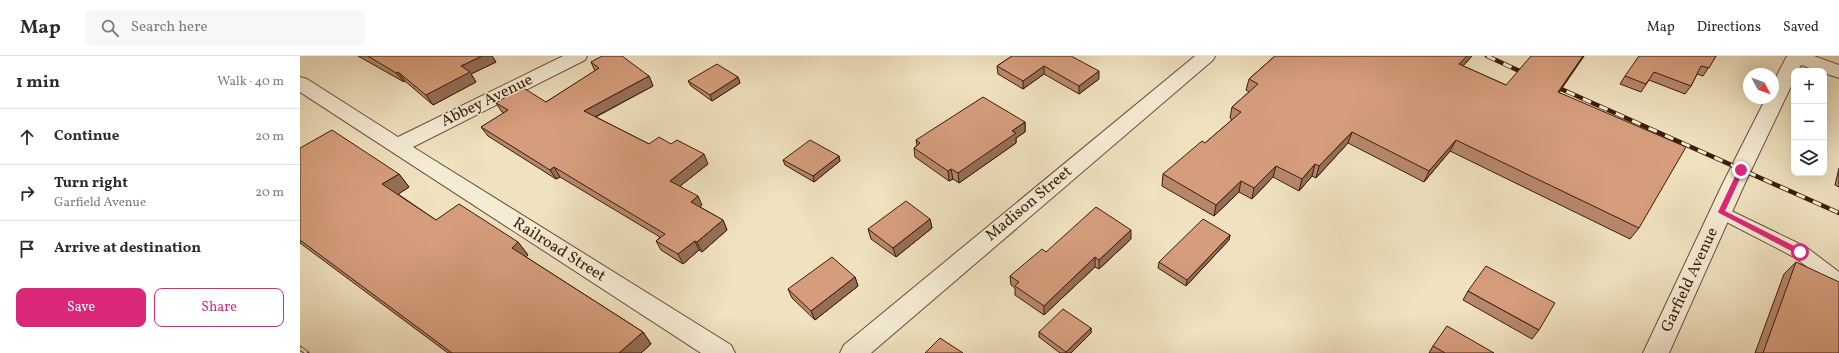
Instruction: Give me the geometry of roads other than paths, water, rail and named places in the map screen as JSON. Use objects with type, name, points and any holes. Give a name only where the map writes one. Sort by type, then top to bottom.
[{"type":"street","name":"Abbey Avenue","points":[[397,146],[578,56]]},
{"type":"street","name":"Madison Street","points":[[853,353],[1206,56]]},
{"type":"street","points":[[1796,56],[1839,72]]},
{"type":"street","name":"Garfield Avenue","points":[[1656,353],[1721,212],[1796,56]]},
{"type":"street","name":"Railroad Street","points":[[300,83],[722,353]]},
{"type":"lane","points":[[1721,212],[1800,252],[1839,281]]},
{"type":"railway","points":[[1487,56],[1528,75]]},
{"type":"railway","points":[[1550,84],[1839,213]]},
{"type":"railway","points":[[300,348],[307,353]]}]
